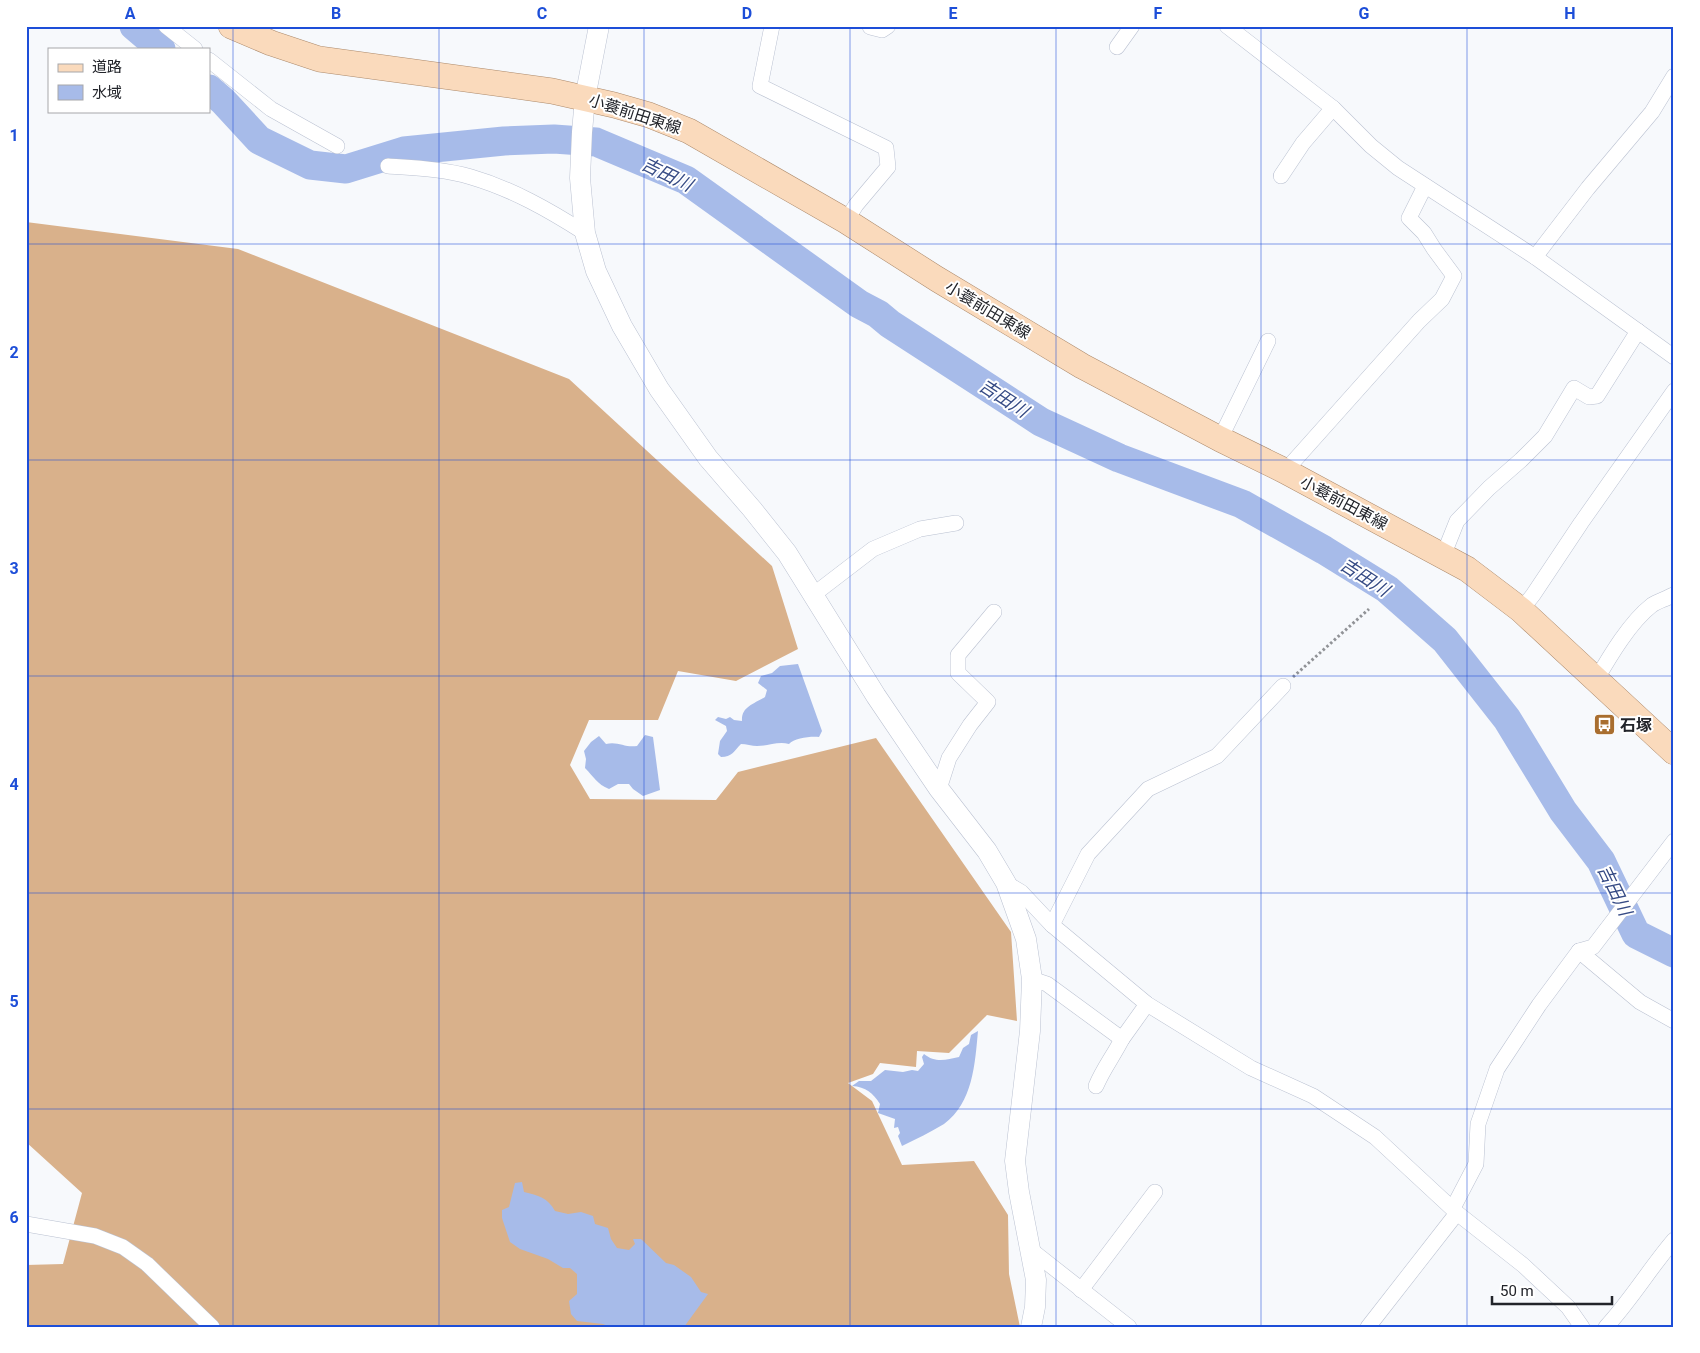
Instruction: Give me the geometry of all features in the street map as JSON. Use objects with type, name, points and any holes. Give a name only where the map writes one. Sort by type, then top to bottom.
[{"type":"main road","name":"小蓑前田東線","points":[[231,26],[271,43],[320,59],[552,90],[649,115],[689,131],[846,221],[937,279],[1082,366],[1285,471],[1467,569],[1521,610],[1674,752]]},
{"type":"street","points":[[166,26],[194,48]]},
{"type":"street","points":[[599,26],[585,98],[580,178],[584,233],[596,271],[622,326],[659,389],[708,458],[788,553],[876,696],[939,789],[987,851],[1006,883],[1026,939],[1032,979],[1030,1031],[1015,1161],[1036,1280],[1035,1307],[1031,1327]]},
{"type":"street","points":[[772,26],[760,86],[886,148],[888,166],[856,205],[846,221]]},
{"type":"street","points":[[870,28],[882,30],[888,26]]},
{"type":"street","points":[[1117,47],[1132,26]]},
{"type":"street","points":[[1227,26],[1334,108],[1371,146],[1398,168],[1535,256],[1674,357]]},
{"type":"street","points":[[210,61],[271,109],[337,146]]},
{"type":"street","points":[[1535,256],[1588,188],[1652,112],[1674,76]]},
{"type":"street","points":[[1281,176],[1303,143],[1334,108]]},
{"type":"street","points":[[388,166],[434,169],[471,177],[529,200],[557,215],[584,233]]},
{"type":"street","points":[[1285,471],[1442,299],[1454,276],[1424,233],[1409,218],[1424,186]]},
{"type":"street","points":[[1443,556],[1458,521],[1489,488],[1545,436],[1574,388],[1589,397],[1597,396],[1638,331]]},
{"type":"street","points":[[1220,439],[1268,341]]},
{"type":"street","points":[[1521,610],[1534,595],[1581,523],[1674,391]]},
{"type":"street","points":[[813,595],[873,549],[920,529],[956,523]]},
{"type":"street","points":[[1596,680],[1615,647],[1639,619],[1653,604],[1673,595]]},
{"type":"street","points":[[939,789],[949,758],[970,725],[988,702],[958,673],[958,655],[994,612]]},
{"type":"street","points":[[1052,925],[1088,854],[1148,789],[1217,756],[1283,686]]},
{"type":"street","points":[[1368,1327],[1455,1210],[1476,1164],[1478,1124],[1497,1069],[1539,1005],[1579,952],[1593,947],[1674,841]]},
{"type":"street","points":[[1006,883],[1021,892],[1052,925],[1147,1004],[1251,1068],[1313,1096],[1375,1137],[1455,1210],[1523,1265],[1568,1307],[1582,1327]]},
{"type":"street","points":[[1579,952],[1640,1002],[1674,1021]]},
{"type":"street","points":[[1032,979],[1047,984],[1122,1039]]},
{"type":"street","points":[[1096,1086],[1103,1069],[1147,1004]]},
{"type":"street","points":[[1082,1290],[1155,1192]]},
{"type":"street","points":[[26,1224],[94,1236],[123,1247],[147,1264],[212,1327]]},
{"type":"street","points":[[1606,1327],[1674,1240]]},
{"type":"street","points":[[1031,1250],[1129,1327]]},
{"type":"path","points":[[1283,686],[1369,609]]},
{"type":"shaded area","points":[[26,222],[238,249],[569,379],[772,566],[798,649],[736,681],[678,671],[658,720],[589,720],[570,765],[590,799],[716,800],[738,772],[876,738],[1011,932],[1017,1021],[987,1015],[949,1053],[917,1051],[916,1067],[880,1063],[873,1074],[848,1083],[872,1101],[902,1165],[974,1161],[1008,1215],[1009,1274],[1020,1327],[26,1327],[26,1265],[63,1264],[82,1193],[26,1142]]},
{"type":"water","points":[[798,664],[822,731],[819,737],[803,738],[789,744],[757,746],[741,744],[730,755],[721,757],[718,754],[720,741],[727,731],[726,726],[715,720],[718,717],[726,719],[730,717],[734,720],[742,721],[742,716],[746,709],[765,697],[767,690],[758,683],[761,676],[772,673],[780,666]]},
{"type":"water","points":[[645,735],[653,737],[660,790],[643,796],[629,784],[618,784],[609,789],[599,783],[585,768],[586,759],[584,751],[599,736],[606,744],[614,743],[637,746]]},
{"type":"water","points":[[978,1031],[974,1069],[967,1094],[961,1105],[944,1124],[902,1146],[898,1136],[900,1133],[898,1127],[894,1128],[895,1119],[878,1113],[880,1104],[869,1091],[852,1086],[859,1081],[871,1081],[885,1070],[918,1071],[924,1064],[922,1057],[924,1054],[936,1060],[959,1057],[963,1048],[969,1044],[971,1035]]},
{"type":"water","points":[[522,1182],[524,1192],[542,1198],[555,1211],[568,1214],[581,1212],[593,1216],[595,1224],[608,1228],[611,1239],[617,1248],[629,1250],[635,1244],[633,1239],[641,1239],[666,1263],[674,1265],[691,1277],[701,1292],[708,1294],[684,1327],[610,1327],[603,1324],[577,1321],[571,1314],[569,1301],[577,1294],[577,1274],[570,1268],[563,1268],[548,1259],[520,1249],[510,1242],[502,1218],[502,1210],[509,1207],[515,1183]]},
{"type":"waterway","name":"吉田川","points":[[134,26],[160,48]]},
{"type":"waterway","name":"吉田川","points":[[210,90],[223,101],[259,140],[310,165],[346,169],[404,151],[504,141],[554,139],[596,142],[686,180],[859,304],[878,314],[890,324],[1041,422],[1119,458],[1242,504],[1324,550],[1387,589],[1445,640],[1507,719],[1563,811],[1601,861],[1636,934],[1674,953]]},
{"type":"place","name":"石塚","points":[[1604,725]]}]
